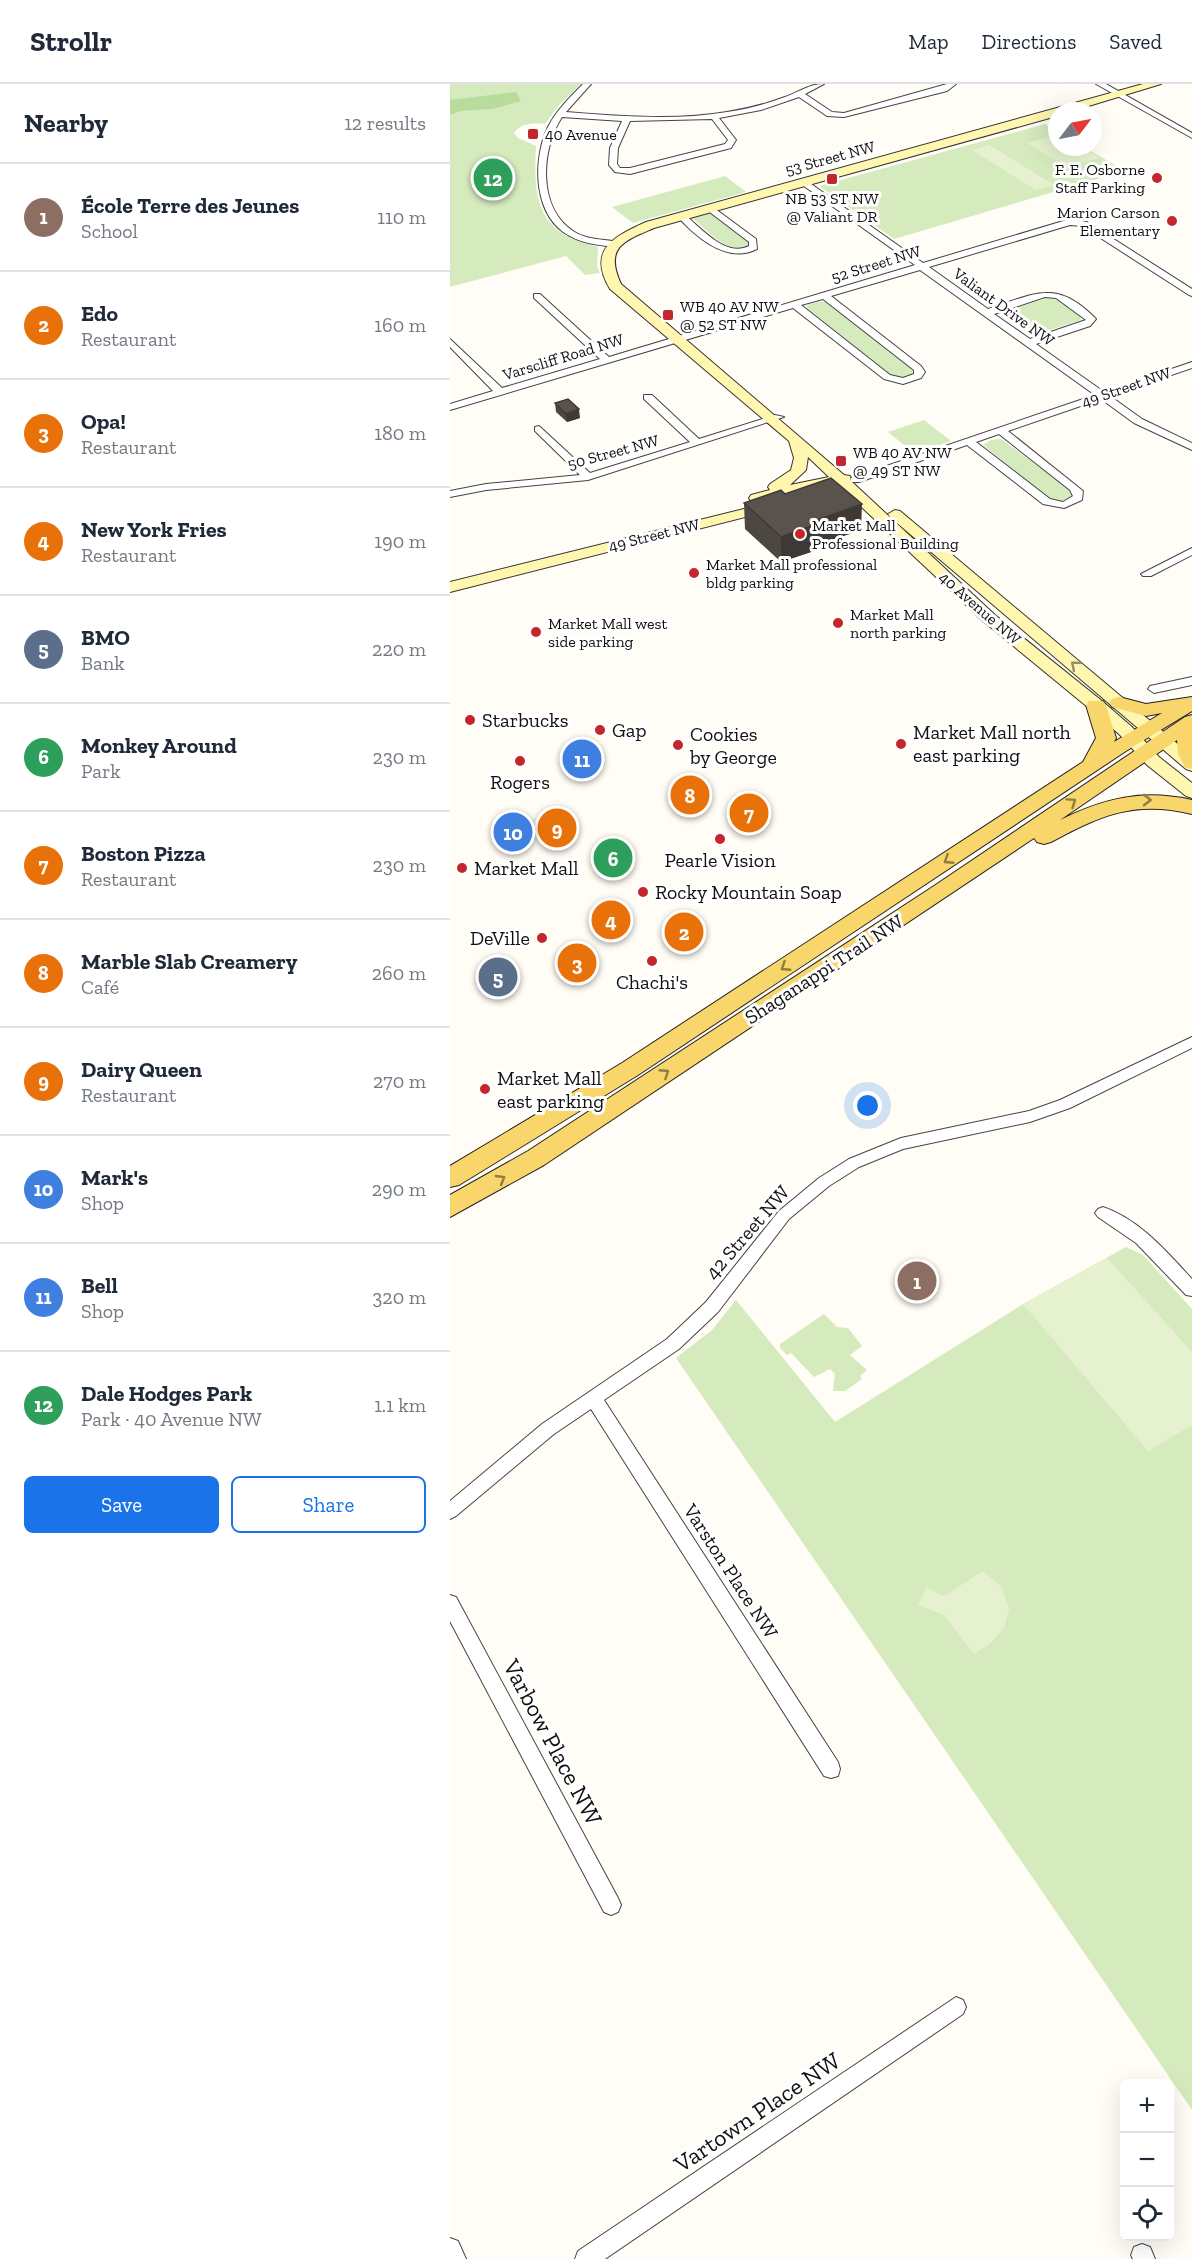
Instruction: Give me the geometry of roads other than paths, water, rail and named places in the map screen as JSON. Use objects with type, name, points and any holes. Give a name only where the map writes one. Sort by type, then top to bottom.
[{"type":"main road","points":[[1119,703],[1146,710],[1192,701]]},
{"type":"main road","name":"Shaganappi Trail NW","points":[[450,1207],[536,1158],[941,891],[1148,740],[1192,701]]},
{"type":"main road","points":[[1090,766],[1106,738],[1096,705]]},
{"type":"main road","name":"Shaganappi Trail NW","points":[[450,1178],[630,1069],[1090,766],[1192,721]]},
{"type":"main road","points":[[1192,727],[1185,741],[1185,747],[1192,764]]},
{"type":"main road","points":[[941,891],[1102,808],[1124,802],[1148,800],[1192,807]]},
{"type":"street","points":[[587,84],[560,114],[548,135],[543,154],[542,177],[548,202],[558,222],[569,233],[588,240],[615,244]]},
{"type":"street","points":[[560,114],[678,120],[714,116],[762,107],[800,94],[820,84]]},
{"type":"street","points":[[800,94],[830,114],[844,115],[944,89],[952,84]]},
{"type":"street","points":[[1100,84],[1191,135]]},
{"type":"street","name":"53 Street NW","points":[[1090,102],[1155,84]]},
{"type":"street","name":"53 Street NW","points":[[615,244],[635,232],[681,216],[1048,114]]},
{"type":"street","points":[[627,119],[614,148],[613,165],[618,170],[626,171],[641,170],[728,146],[732,140],[714,116]]},
{"type":"street","name":"Valiant Drive NW","points":[[804,182],[1138,421],[1192,447]]},
{"type":"street","points":[[681,216],[725,250],[739,253],[754,247],[753,241],[710,208]]},
{"type":"street","name":"52 Street NW","points":[[681,338],[1064,223],[1075,222],[1084,225],[1192,293]]},
{"type":"street","name":"40 Avenue NW","points":[[615,244],[607,260],[615,286],[681,338],[848,482],[989,618],[1096,705],[1148,740],[1192,764]]},
{"type":"street","points":[[987,313],[1044,294],[1054,294],[1091,319],[1087,324],[1029,342]]},
{"type":"street","points":[[794,304],[887,377],[903,381],[918,376],[920,372],[918,368],[824,295]]},
{"type":"street","points":[[537,296],[607,360]]},
{"type":"street","name":"Varscliff Road NW","points":[[450,407],[681,338]]},
{"type":"street","points":[[450,342],[500,392]]},
{"type":"street","name":"49 Street NW","points":[[450,587],[848,482],[1192,365]]},
{"type":"street","points":[[648,397],[698,443]]},
{"type":"street","name":"40 Avenue NW","points":[[775,418],[796,442],[1119,703],[1148,740],[1153,760],[1192,792]]},
{"type":"street","name":"50 Street NW","points":[[451,493],[486,487],[588,477],[775,418]]},
{"type":"street","points":[[539,429],[588,477]]},
{"type":"street","points":[[968,441],[1047,502],[1064,504],[1076,501],[1079,496],[1077,490],[1000,430]]},
{"type":"street","points":[[735,503],[778,486],[794,476],[802,461],[796,442]]},
{"type":"street","name":"49 Street NW","points":[[450,575],[735,503],[848,482]]},
{"type":"street","points":[[1147,574],[1192,551]]},
{"type":"street","points":[[1154,689],[1192,681]]},
{"type":"street","name":"42 Street NW","points":[[450,1511],[510,1459],[593,1396],[660,1354],[689,1329],[712,1307],[784,1215],[835,1175],[901,1144],[1030,1116],[1065,1104],[1192,1042]]},
{"type":"street","points":[[1104,1214],[1148,1242],[1192,1290]]},
{"type":"street","name":"Varston Place NW","points":[[593,1396],[831,1769]]},
{"type":"street","name":"Varbow Place NW","points":[[450,1603],[611,1905]]},
{"type":"street","name":"Vartown Place NW","points":[[586,2259],[956,2007]]},
{"type":"street","points":[[450,2248],[454,2259]]},
{"type":"place","name":"40 Avenue","points":[[533,134]]},
{"type":"place","name":"Dale Hodges Park","points":[[493,178]]},
{"type":"place","name":"F. E. Osborne Staff Parking","points":[[1157,178]]},
{"type":"place","name":"NB 53 ST NW @ Valiant DR","points":[[832,179]]},
{"type":"place","name":"Marion Carson Elementary","points":[[1172,221]]},
{"type":"place","name":"WB 40 AV NW @ 52 ST NW","points":[[668,315]]},
{"type":"place","name":"WB 40 AV NW @ 49 ST NW","points":[[841,461]]},
{"type":"place","name":"Market Mall Professional Building","points":[[800,534]]},
{"type":"place","name":"Market Mall professional bldg parking","points":[[694,573]]},
{"type":"place","name":"Market Mall north parking","points":[[838,623]]},
{"type":"place","name":"Market Mall west side parking","points":[[536,632]]},
{"type":"place","name":"Starbucks","points":[[470,720]]},
{"type":"place","name":"Gap","points":[[600,730]]},
{"type":"place","name":"Market Mall north east parking","points":[[901,744]]},
{"type":"place","name":"Cookies by George","points":[[678,745]]},
{"type":"place","name":"Bell","points":[[582,759]]},
{"type":"place","name":"Rogers","points":[[520,761]]},
{"type":"place","name":"Marble Slab Creamery","points":[[690,795]]},
{"type":"place","name":"Boston Pizza","points":[[749,813]]},
{"type":"place","name":"Dairy Queen","points":[[557,828]]},
{"type":"place","name":"Mark's","points":[[513,832]]},
{"type":"place","name":"Pearle Vision","points":[[720,839]]},
{"type":"place","name":"Monkey Around","points":[[613,858]]},
{"type":"place","name":"Market Mall","points":[[462,868]]},
{"type":"place","name":"Rocky Mountain Soap","points":[[643,892]]},
{"type":"place","name":"New York Fries","points":[[611,920]]},
{"type":"place","name":"Edo","points":[[684,932]]},
{"type":"place","name":"DeVille","points":[[542,938]]},
{"type":"place","name":"Chachi's","points":[[652,961]]},
{"type":"place","name":"Opa!","points":[[577,963]]},
{"type":"place","name":"BMO","points":[[498,977]]},
{"type":"place","name":"Market Mall east parking","points":[[485,1089]]},
{"type":"place","name":"École Terre des Jeunes","points":[[917,1281]]}]
